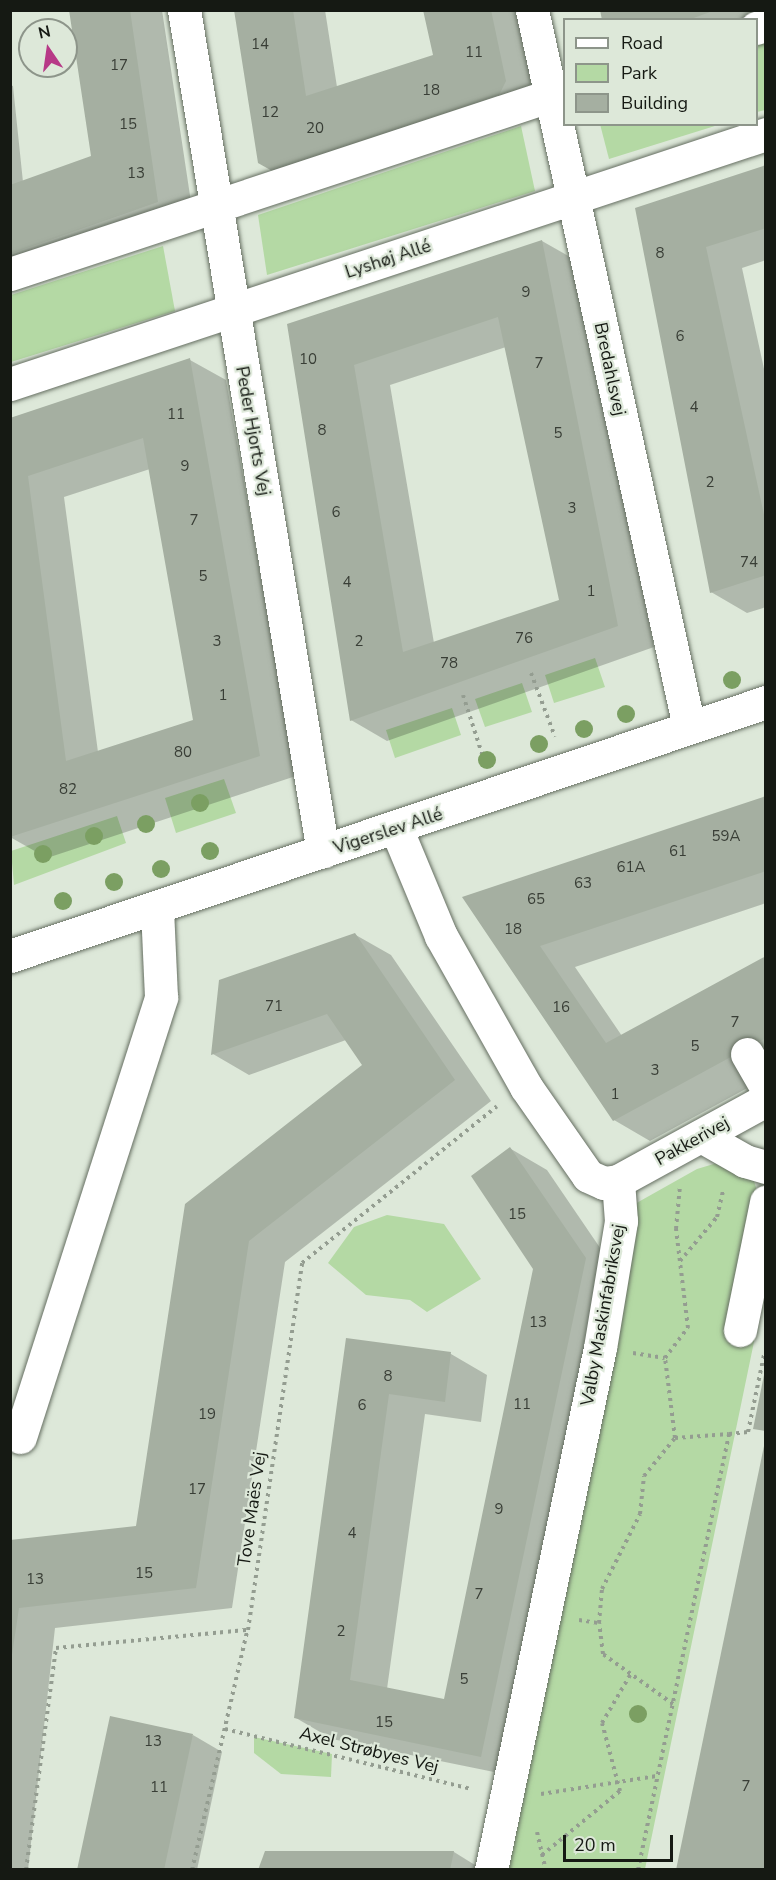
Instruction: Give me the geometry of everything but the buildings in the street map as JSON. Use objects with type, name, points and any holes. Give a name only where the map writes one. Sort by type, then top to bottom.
[{"type":"street","name":"Peder Hjorts Vej","points":[[184,10],[323,852]]},
{"type":"street","name":"Bredahlsvej","points":[[532,10],[558,93],[572,197],[689,727]]},
{"type":"street","points":[[10,274],[558,93]]},
{"type":"street","name":"Lyshøj Allé","points":[[10,384],[765,134]]},
{"type":"street","name":"Vigerslev Allé","points":[[10,956],[495,795],[765,702]]},
{"type":"street","points":[[396,828],[441,936],[526,1087],[588,1176],[604,1182],[618,1181]]},
{"type":"street","points":[[20,1437],[160,997],[157,908]]},
{"type":"street","points":[[747,1054],[765,1087]]},
{"type":"street","name":"Pakkerivej","points":[[618,1181],[765,1100]]},
{"type":"street","points":[[701,1136],[731,1153],[765,1167]]},
{"type":"street","name":"Valby Maskinfabriksvej","points":[[491,1869],[600,1348],[621,1221],[618,1181]]},
{"type":"street","points":[[753,1338],[765,1202]]},
{"type":"path","points":[[531,673],[567,770]]},
{"type":"path","points":[[463,694],[495,795]]},
{"type":"path","name":"Tove Maës Vej","points":[[248,1630],[302,1263],[499,1105],[526,1087]]},
{"type":"path","points":[[679,1262],[717,1217],[731,1153]]},
{"type":"path","points":[[666,1155],[681,1182],[676,1229],[688,1328],[665,1358],[675,1438],[644,1476],[640,1514],[602,1589],[598,1623],[603,1654],[673,1704]]},
{"type":"path","points":[[675,1438],[748,1432],[753,1338]]},
{"type":"path","points":[[638,1869],[729,1434]]},
{"type":"path","points":[[26,1869],[56,1648],[248,1630],[192,1869]]},
{"type":"path","points":[[542,1855],[620,1791],[602,1723],[630,1675]]},
{"type":"path","name":"Axel Strøbyes Vej","points":[[225,1730],[506,1798]]},
{"type":"path","points":[[506,1798],[657,1776]]},
{"type":"green space","points":[[765,42],[765,110],[758,112],[758,44]]},
{"type":"green space","points":[[521,126],[535,191],[267,275],[258,215]]},
{"type":"green space","points":[[601,126],[715,126],[609,159]]},
{"type":"green space","points":[[163,246],[175,311],[11,362],[11,295]]},
{"type":"green space","points":[[595,658],[605,687],[554,703],[545,675]]},
{"type":"green space","points":[[522,683],[532,712],[485,727],[475,699]]},
{"type":"green space","points":[[452,708],[461,735],[395,758],[386,730]]},
{"type":"green space","points":[[224,779],[236,813],[176,833],[165,798]]},
{"type":"green space","points":[[117,816],[126,843],[14,885],[11,851]]},
{"type":"green space","points":[[717,1163],[746,1174],[754,1181],[757,1191],[729,1332],[755,1337],[645,1869],[495,1870],[633,1205],[697,1169]]},
{"type":"green space","points":[[387,1215],[444,1224],[481,1279],[427,1312],[410,1300],[366,1295],[328,1263],[354,1227]]},
{"type":"green space","points":[[254,1737],[332,1754],[331,1777],[281,1774],[254,1753]]}]
